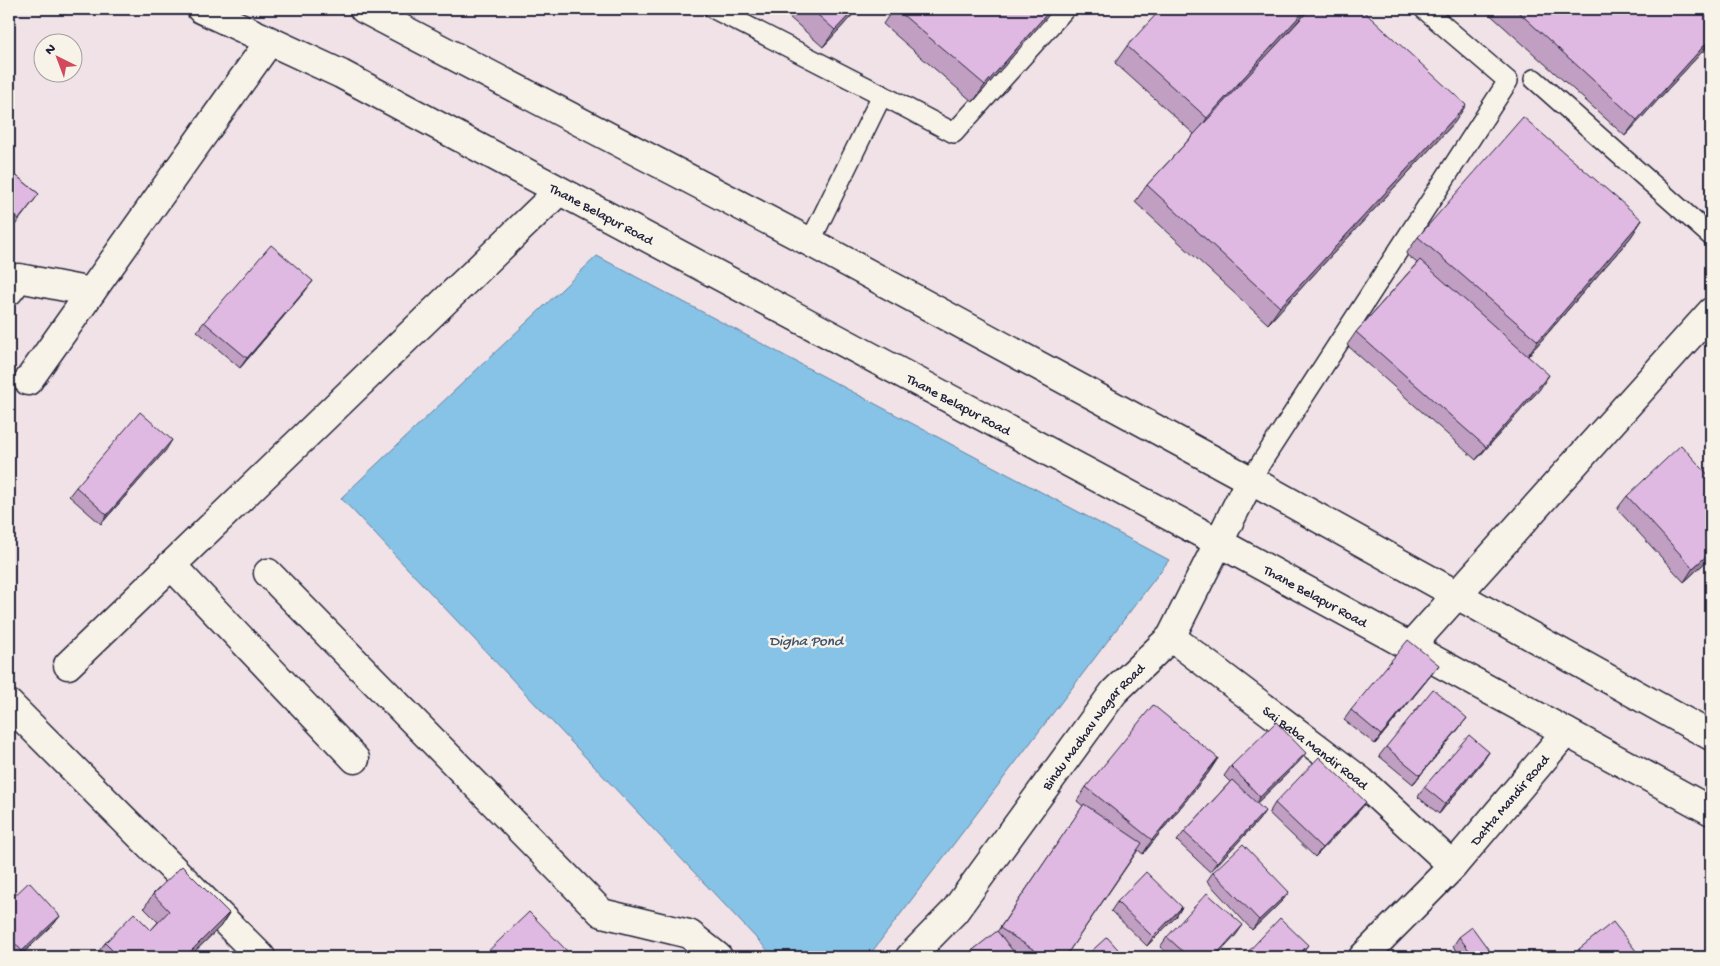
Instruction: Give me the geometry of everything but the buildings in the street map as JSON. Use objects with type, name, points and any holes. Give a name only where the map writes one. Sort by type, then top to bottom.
[{"type":"street","name":"Thane Belapur Road","points":[[201,9],[341,74],[1218,542],[1711,811]]},
{"type":"street","points":[[364,9],[810,242],[1250,480],[1711,736]]},
{"type":"street","points":[[28,381],[270,42]]},
{"type":"street","points":[[68,666],[559,191]]},
{"type":"street","points":[[9,290],[20,278],[92,292]]},
{"type":"street","points":[[1410,647],[1711,312]]},
{"type":"street","name":"Bindu Madhav Nagar Road","points":[[910,957],[954,912],[1114,692],[1171,637],[1250,480]]},
{"type":"street","points":[[171,565],[355,759]]},
{"type":"street","points":[[268,573],[602,914],[689,934],[718,957]]},
{"type":"street","name":"Sai Baba Mandir Road","points":[[1171,637],[1360,781],[1453,866]]},
{"type":"street","points":[[9,704],[261,957]]},
{"type":"street","name":"Datta Mandir Road","points":[[1363,957],[1453,866],[1566,732]]},
{"type":"lane","points":[[714,9],[954,133],[1064,9]]},
{"type":"lane","points":[[1250,480],[1508,81],[1424,9]]},
{"type":"lane","points":[[1534,79],[1711,236]]},
{"type":"lane","points":[[810,242],[882,95]]},
{"type":"water","name":"Digha Pond","points":[[597,256],[1169,560],[868,957],[774,957],[341,498]]}]
